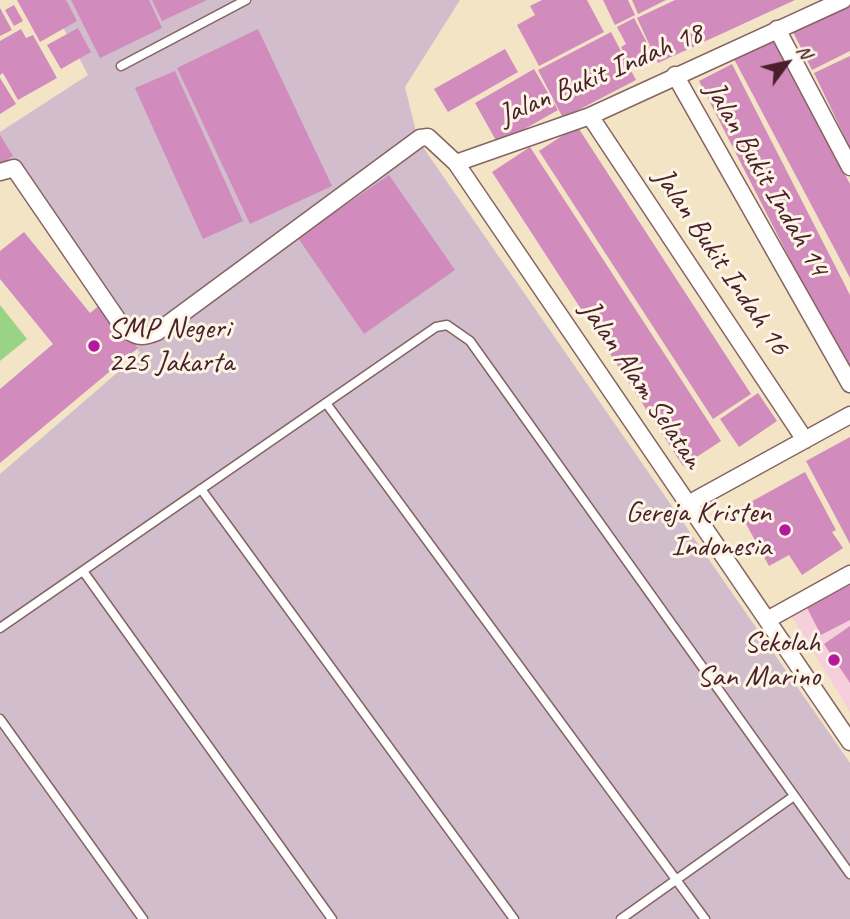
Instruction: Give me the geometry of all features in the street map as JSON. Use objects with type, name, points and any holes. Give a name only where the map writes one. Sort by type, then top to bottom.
[{"type":"street","name":"Jalan Bukit Indah 18","points":[[456,163],[590,116],[843,0]]},
{"type":"street","points":[[778,29],[850,167]]},
{"type":"street","name":"Jalan Bukit Indah 14","points":[[675,75],[850,384]]},
{"type":"street","name":"Jalan Bukit Indah 16","points":[[590,116],[805,440]]},
{"type":"street","name":"Jalan Alam Selatan","points":[[0,172],[14,168],[122,326],[134,336],[146,337],[157,332],[420,138],[428,137],[438,143],[456,163],[850,741]]},
{"type":"street","points":[[688,504],[850,415]]},
{"type":"street","points":[[767,620],[850,574]]},
{"type":"lane","points":[[121,66],[246,0]]},
{"type":"lane","points":[[0,628],[436,327],[447,325],[458,330],[470,341],[850,874]]},
{"type":"lane","points":[[326,403],[705,919]]},
{"type":"lane","points":[[201,489],[514,919]]},
{"type":"lane","points":[[83,571],[332,919]]},
{"type":"lane","points":[[0,719],[143,919]]},
{"type":"lane","points":[[621,919],[794,796]]},
{"type":"shaded area","points":[[49,0],[460,0],[405,87],[418,140],[850,763],[850,919],[0,919],[0,474],[140,353],[0,156],[0,132],[88,75]]},
{"type":"shaded area","name":"Sekolah San Marino","points":[[850,575],[850,712],[787,609]]},
{"type":"green space","points":[[0,305],[27,339],[0,361]]},
{"type":"building","points":[[17,0],[66,0],[77,21],[40,42]]},
{"type":"building","points":[[71,0],[149,0],[162,28],[100,58]]},
{"type":"building","points":[[152,0],[207,0],[162,21]]},
{"type":"building","points":[[542,0],[587,0],[604,32],[539,66],[517,25],[535,15],[530,6]]},
{"type":"building","points":[[603,0],[628,0],[635,15],[615,25]]},
{"type":"building","points":[[632,0],[666,0],[638,14]]},
{"type":"building","points":[[675,0],[795,0],[658,63],[637,18]]},
{"type":"building","points":[[850,4],[850,51],[812,70],[793,32]]},
{"type":"building","points":[[14,5],[23,21],[14,26],[5,10]]},
{"type":"building","points":[[0,8],[12,30],[0,36]]},
{"type":"building","points":[[634,18],[654,56],[631,67],[621,47],[626,44],[617,27]]},
{"type":"building","points":[[78,28],[91,52],[61,69],[47,45]]},
{"type":"building","points":[[21,29],[26,38],[33,35],[57,78],[18,100],[3,73],[0,75],[0,41]]},
{"type":"building","points":[[258,29],[332,186],[250,224],[177,68]]},
{"type":"building","points":[[611,32],[636,80],[563,118],[538,70]]},
{"type":"building","points":[[773,39],[850,184],[850,278],[734,59]]},
{"type":"building","points":[[505,49],[518,72],[448,112],[434,89]]},
{"type":"building","points":[[850,56],[850,148],[814,73]]},
{"type":"building","points":[[732,64],[850,295],[850,377],[699,81]]},
{"type":"building","points":[[534,69],[558,110],[498,144],[475,103]]},
{"type":"building","points":[[175,71],[243,221],[203,239],[135,88]]},
{"type":"building","points":[[0,78],[16,104],[0,114]]},
{"type":"building","points":[[577,126],[751,394],[713,419],[539,151]]},
{"type":"building","points":[[0,135],[13,156],[0,164]]},
{"type":"building","points":[[530,147],[721,441],[683,466],[492,172]]},
{"type":"building","points":[[389,175],[455,270],[364,334],[298,238]]},
{"type":"building","name":"SMP Negeri 225 Jakarta","points":[[24,232],[90,313],[101,304],[138,348],[0,463],[0,389],[53,344],[0,279],[0,251]]},
{"type":"building","points":[[758,393],[777,421],[739,447],[720,419]]},
{"type":"building","points":[[850,437],[850,544],[806,461]]},
{"type":"building","points":[[805,472],[836,530],[832,532],[843,548],[802,575],[789,555],[769,566],[738,509]]},
{"type":"building","points":[[850,583],[850,620],[821,635],[806,606]]},
{"type":"building","points":[[850,626],[850,683],[824,644]]},
{"type":"place","name":"SMP Negeri 225 Jakarta","points":[[94,346]]},
{"type":"place","name":"Gereja Kristen Indonesia","points":[[785,530]]},
{"type":"place","name":"Sekolah San Marino","points":[[834,660]]}]
